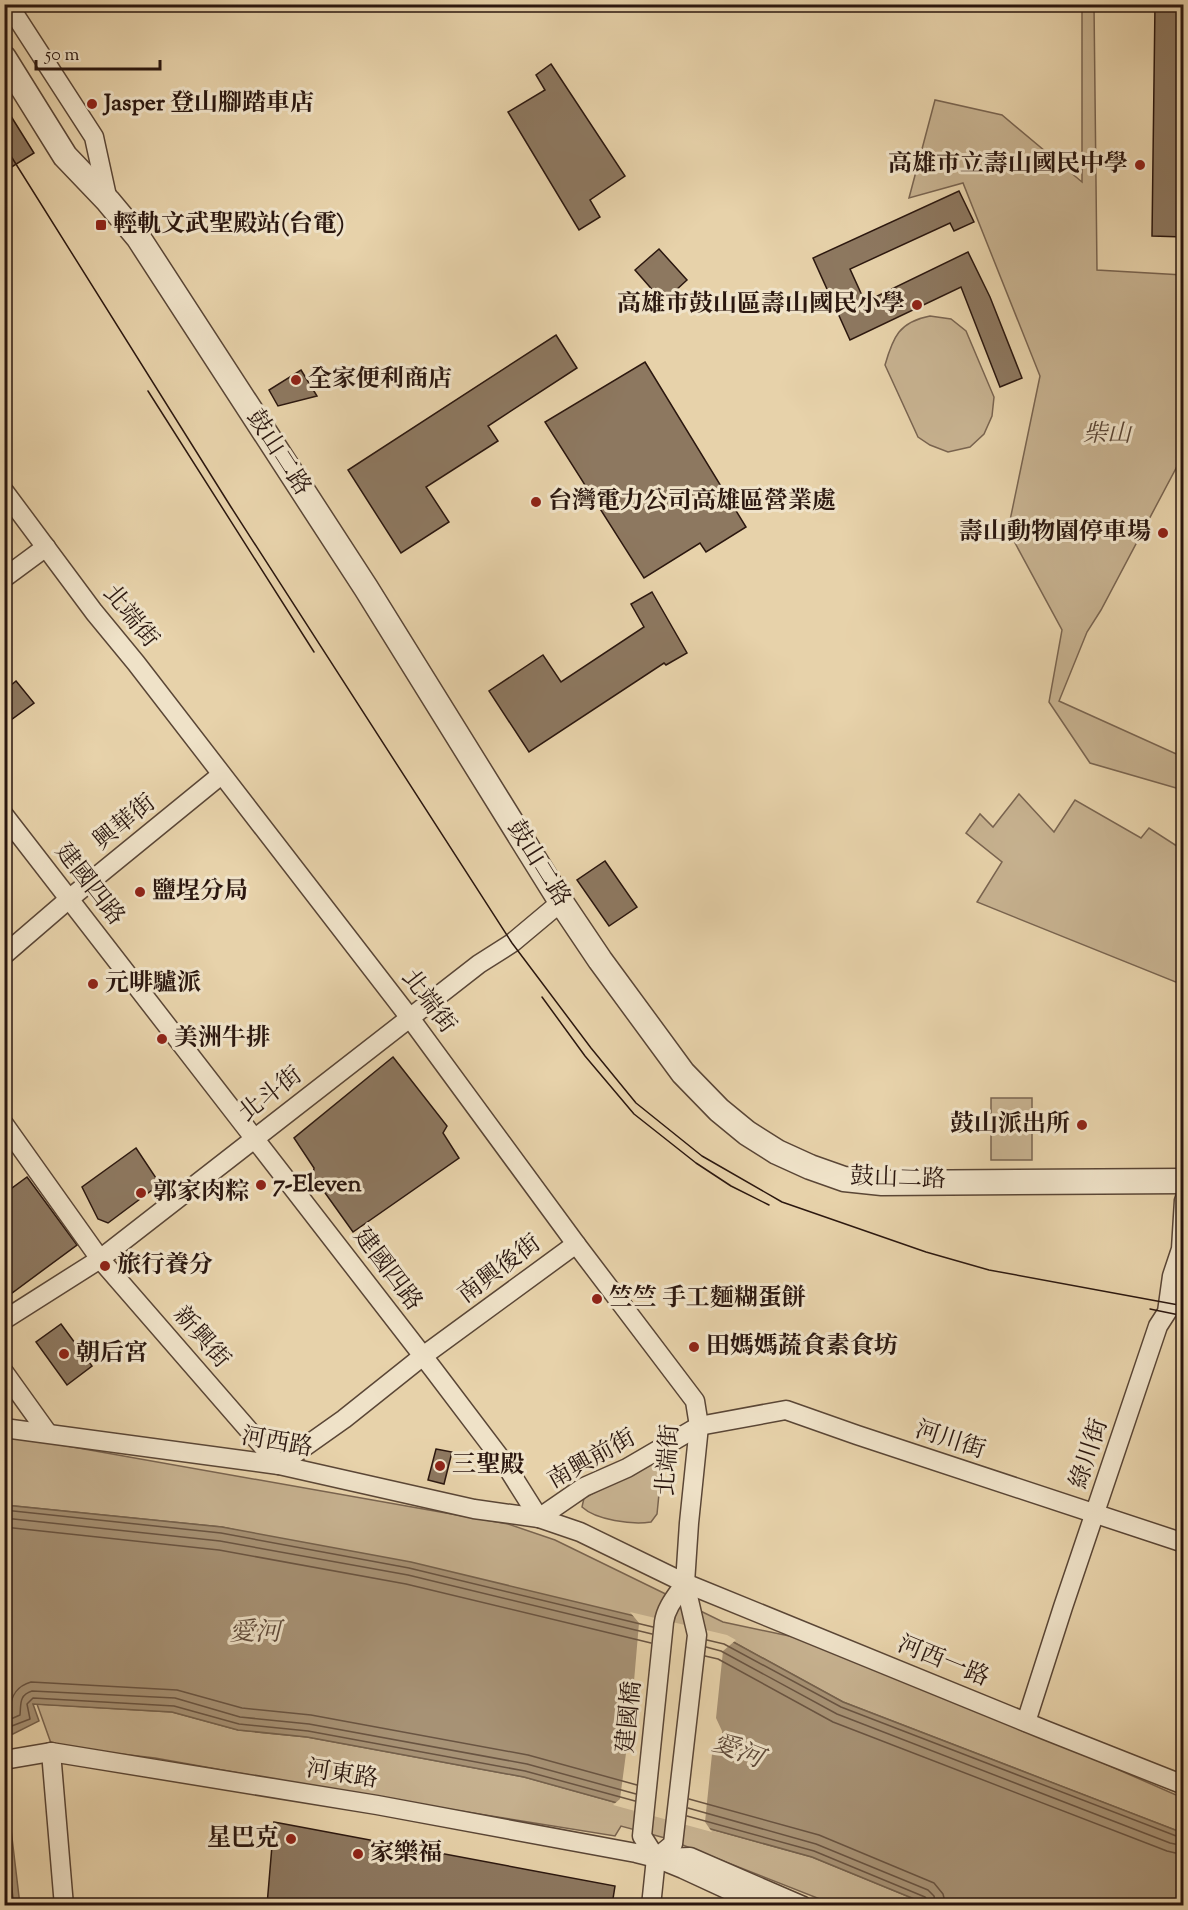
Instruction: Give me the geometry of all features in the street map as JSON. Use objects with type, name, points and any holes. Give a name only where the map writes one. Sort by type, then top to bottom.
[{"type":"street","points":[[8,4],[94,137],[108,201]]},
{"type":"street","name":"鼓山二路","points":[[4,58],[65,156],[108,201],[138,237],[366,588],[561,902],[600,960],[683,1073],[719,1110],[747,1133],[777,1152],[844,1179],[882,1183],[1184,1181]]},
{"type":"street","name":"北端街","points":[[4,491],[94,612],[136,663],[410,1018],[695,1401],[699,1426],[685,1584]]},
{"type":"street","points":[[4,578],[46,546]]},
{"type":"street","name":"興華街","points":[[4,955],[221,775]]},
{"type":"street","name":"建國四路","points":[[4,815],[256,1137],[423,1356],[505,1464],[539,1518]]},
{"type":"street","name":"北斗街","points":[[4,1320],[100,1259],[489,957],[512,944],[561,902]]},
{"type":"street","name":"新興街","points":[[4,1124],[100,1259],[279,1466]]},
{"type":"street","name":"綠川街","points":[[1026,1722],[1158,1326],[1167,1312],[1172,1276],[1181,1249],[1184,1200]]},
{"type":"street","name":"南興後街","points":[[279,1466],[344,1419],[423,1356],[576,1244]]},
{"type":"street","points":[[4,1372],[47,1432]]},
{"type":"street","name":"河川街","points":[[699,1426],[786,1410],[1184,1543]]},
{"type":"street","name":"南興前街","points":[[539,1518],[584,1487],[627,1468],[699,1426]]},
{"type":"street","name":"河西路","points":[[4,1428],[47,1432],[279,1466],[474,1509],[539,1518]]},
{"type":"street","points":[[539,1518],[580,1533],[685,1584],[697,1635],[673,1844],[656,1858],[651,1905]]},
{"type":"street","name":"建國橋","points":[[656,1858],[642,1836],[664,1622],[673,1600],[685,1584]]},
{"type":"street","name":"河西一路","points":[[685,1584],[1184,1785]]},
{"type":"street","points":[[51,1752],[64,1905]]},
{"type":"street","name":"河東路","points":[[12,1759],[51,1752],[377,1805],[656,1858]]},
{"type":"street","points":[[656,1858],[690,1857],[803,1905]]},
{"type":"street","points":[[656,1858],[764,1905]]},
{"type":"green space","name":"柴山","points":[[1074,5],[1094,5],[1097,270],[1183,275],[1183,455],[1101,610],[1087,632],[1059,701],[1183,757],[1183,790],[1090,763],[1049,702],[1062,630],[1008,530],[1040,376],[963,183],[909,198],[935,100],[1002,115],[1082,182],[1082,8]]},
{"type":"green space","points":[[930,316],[951,319],[966,331],[994,397],[992,416],[984,434],[970,447],[948,452],[918,437],[885,365],[891,346],[899,332],[911,322]]},
{"type":"green space","points":[[1019,794],[1054,832],[1075,800],[1141,838],[1149,828],[1183,850],[1183,985],[977,902],[1002,862],[966,833],[980,814],[993,827]]},
{"type":"green space","points":[[991,1098],[1032,1098],[1032,1160],[991,1160]]},
{"type":"green space","points":[[5,1435],[508,1524],[555,1540],[723,1622],[794,1637],[829,1650],[1039,1735],[1183,1798],[1183,1833],[843,1702],[726,1638],[222,1527],[5,1505]]},
{"type":"green space","points":[[657,1461],[662,1464],[657,1514],[651,1522],[634,1523],[605,1518],[582,1507],[584,1498]]},
{"type":"green space","points":[[37,1704],[172,1712],[238,1730],[307,1737],[524,1777],[812,1857],[929,1905],[835,1905],[665,1838],[621,1826],[615,1836],[380,1798],[155,1758],[52,1746]]},
{"type":"water","name":"愛河","points":[[4,1505],[222,1527],[411,1562],[726,1638],[843,1702],[1183,1833],[1183,1905],[929,1905],[812,1857],[524,1777],[307,1737],[238,1730],[172,1712],[33,1704],[39,1721],[13,1734],[5,1735]]},
{"type":"water","points":[[5,1779],[20,1905],[5,1905]]},
{"type":"pier","points":[[630,1612],[727,1635],[736,1640],[723,1651],[716,1718],[722,1731],[722,1738],[712,1754],[705,1822],[712,1832],[613,1805],[620,1799],[628,1738],[620,1726],[620,1716],[624,1705],[633,1693],[639,1623]]},
{"type":"building","points":[[1155,4],[1184,4],[1184,237],[1152,236]]},
{"type":"building","points":[[551,64],[625,176],[590,200],[600,217],[579,230],[508,112],[545,90],[536,75]]},
{"type":"building","points":[[4,105],[34,153],[10,168],[4,160]]},
{"type":"building","points":[[959,191],[974,222],[954,231],[950,223],[850,269],[865,302],[968,252],[990,297],[1022,378],[1000,387],[961,287],[850,340],[813,258]]},
{"type":"building","points":[[659,249],[687,280],[663,302],[635,270]]},
{"type":"building","points":[[556,335],[577,368],[488,426],[498,441],[426,487],[449,522],[401,553],[348,470]]},
{"type":"building","points":[[645,362],[746,527],[706,552],[700,543],[644,578],[545,422]]},
{"type":"building","name":"全家便利商店","points":[[301,370],[317,396],[278,406],[269,390]]},
{"type":"building","points":[[652,592],[687,653],[666,665],[664,663],[529,752],[489,691],[543,655],[561,682],[644,627],[631,604]]},
{"type":"building","points":[[16,681],[34,703],[4,725],[4,691]]},
{"type":"building","points":[[605,861],[637,907],[609,926],[577,880]]},
{"type":"building","points":[[393,1057],[447,1126],[443,1133],[459,1158],[353,1232],[313,1176],[314,1168],[294,1138]]},
{"type":"building","points":[[136,1148],[160,1184],[108,1223],[98,1219],[82,1187]]},
{"type":"building","points":[[27,1177],[77,1245],[4,1299],[4,1194]]},
{"type":"building","name":"朝后宮","points":[[61,1324],[92,1366],[67,1385],[36,1342]]},
{"type":"building","name":"三聖殿","points":[[436,1449],[452,1452],[444,1484],[428,1480]]},
{"type":"building","name":"家樂福","points":[[274,1822],[615,1886],[612,1905],[267,1905]]},
{"type":"tram line","points":[[4,145],[231,507],[512,943],[591,1048],[636,1103],[702,1156],[782,1202],[926,1252],[989,1270],[1184,1306]]},
{"type":"tram line","points":[[148,391],[314,652]]},
{"type":"tram line","points":[[542,997],[585,1056],[634,1114],[696,1163],[731,1186],[769,1205]]},
{"type":"tram line","points":[[1150,1309],[1184,1316]]},
{"type":"place","name":"Jasper 登山腳踏車店","points":[[92,104]]},
{"type":"place","name":"高雄市立壽山國民中學","points":[[1140,165]]},
{"type":"place","name":"輕軌文武聖殿站(台電)","points":[[101,225]]},
{"type":"place","name":"高雄市鼓山區壽山國民小學","points":[[917,305]]},
{"type":"place","name":"全家便利商店","points":[[296,380]]},
{"type":"place","name":"台灣電力公司高雄區營業處","points":[[536,502]]},
{"type":"place","name":"壽山動物園停車場","points":[[1163,533]]},
{"type":"place","name":"鹽埕分局","points":[[140,892]]},
{"type":"place","name":"元啡驢派","points":[[93,984]]},
{"type":"place","name":"美洲牛排","points":[[162,1039]]},
{"type":"place","name":"鼓山派出所","points":[[1082,1125]]},
{"type":"place","name":"7-Eleven","points":[[261,1185]]},
{"type":"place","name":"郭家肉粽","points":[[141,1193]]},
{"type":"place","name":"旅行養分","points":[[105,1266]]},
{"type":"place","name":"竺竺 手工麵糊蛋餅","points":[[597,1299]]},
{"type":"place","name":"田媽媽蔬食素食坊","points":[[694,1347]]},
{"type":"place","name":"朝后宮","points":[[64,1354]]},
{"type":"place","name":"三聖殿","points":[[440,1466]]},
{"type":"place","name":"星巴克","points":[[291,1839]]},
{"type":"place","name":"家樂福","points":[[358,1854]]}]
